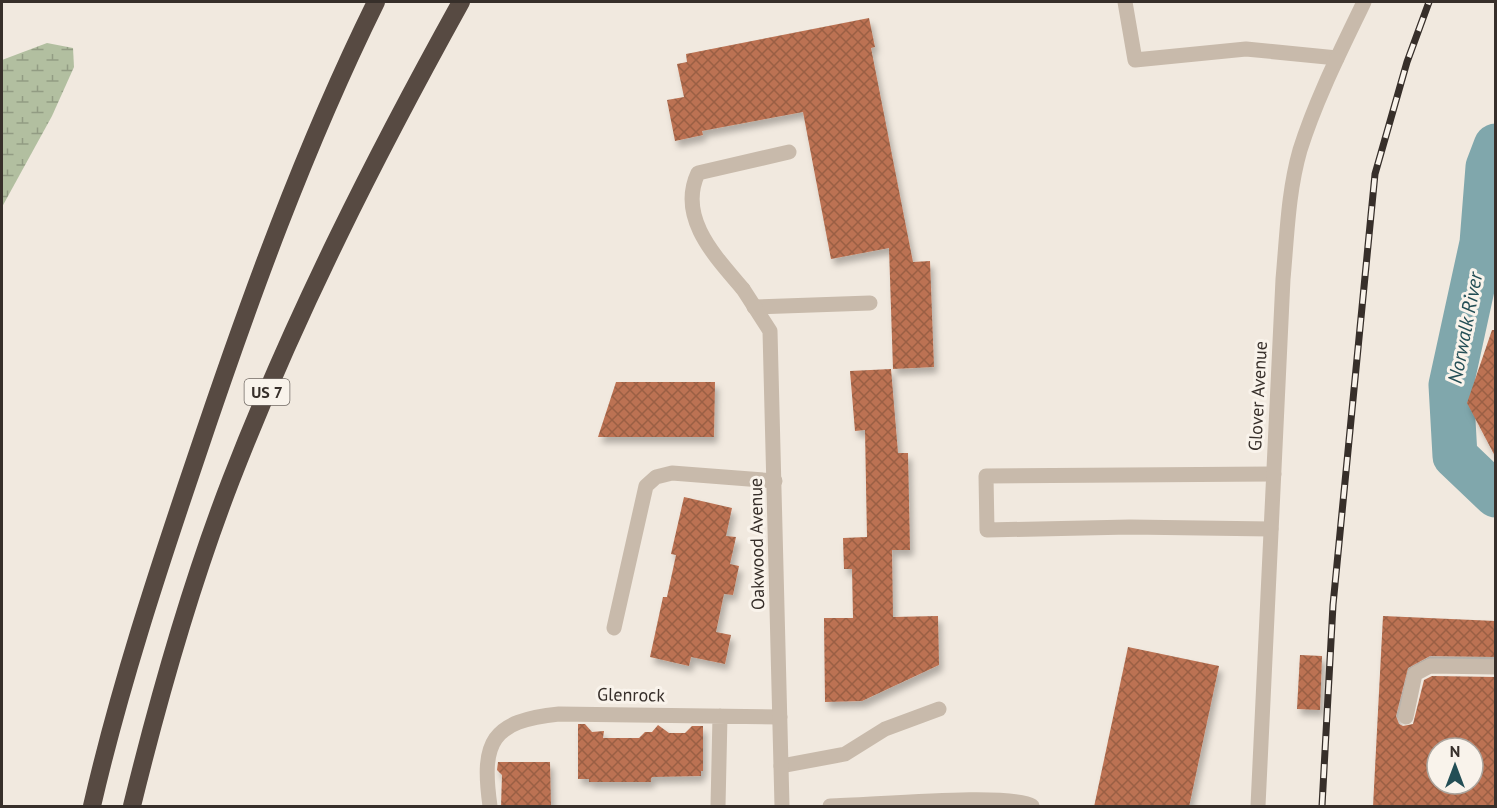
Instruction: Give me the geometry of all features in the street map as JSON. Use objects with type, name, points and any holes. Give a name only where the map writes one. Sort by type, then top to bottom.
[{"type":"highway","name":"US 7","points":[[92,807],[129,665],[219,389],[260,275],[311,147],[376,2]]},
{"type":"highway","name":"US 7","points":[[132,807],[185,611],[230,482],[283,354],[340,231],[461,2]]},
{"type":"street","points":[[1125,2],[1135,60],[1246,50],[1337,58]]},
{"type":"street","name":"Glover Avenue","points":[[1258,807],[1283,279],[1290,202],[1300,152],[1318,99],[1364,2]]},
{"type":"street","name":"Oakwood Avenue","points":[[782,807],[770,331],[742,289],[704,242],[695,219],[691,188],[698,173],[789,152]]},
{"type":"street","points":[[754,307],[870,303]]},
{"type":"street","points":[[614,628],[646,486],[651,481],[656,477],[672,473],[775,481]]},
{"type":"street","points":[[1271,529],[1130,527],[987,530],[986,476],[1274,474]]},
{"type":"street","points":[[1406,717],[1415,674],[1430,666],[1496,667]]},
{"type":"street","points":[[781,766],[845,754],[885,729],[939,709]]},
{"type":"street","name":"Glenrock","points":[[490,807],[487,758],[490,743],[507,728],[536,716],[559,714],[780,717]]},
{"type":"street","points":[[718,807],[720,716]]},
{"type":"street","points":[[830,807],[989,800],[1018,802],[1032,807]]},
{"type":"green space","points":[[47,43],[73,48],[74,67],[52,116],[2,207],[2,60]]},
{"type":"building","points":[[869,18],[875,47],[871,48],[913,262],[930,261],[934,367],[893,369],[889,248],[831,259],[803,112],[702,131],[703,135],[675,141],[667,100],[684,97],[677,64],[687,62],[686,54]]},
{"type":"building","points":[[1492,330],[1496,330],[1496,458],[1467,403]]},
{"type":"building","points":[[891,369],[898,453],[908,453],[910,550],[892,550],[893,617],[938,616],[939,665],[862,701],[825,702],[824,618],[853,618],[852,569],[844,569],[843,538],[867,537],[865,430],[855,431],[850,371]]},
{"type":"building","points":[[616,382],[715,382],[714,437],[598,437]]},
{"type":"building","points":[[684,497],[732,508],[726,536],[736,537],[730,564],[739,566],[733,595],[724,594],[716,632],[731,635],[725,664],[691,657],[689,666],[650,657],[663,597],[667,597],[676,555],[671,554]]},
{"type":"building","points":[[1383,616],[1496,621],[1496,657],[1430,656],[1408,668],[1396,716],[1399,724],[1403,726],[1413,724],[1424,680],[1432,676],[1496,677],[1496,807],[1373,807]]},
{"type":"building","points":[[1128,647],[1219,666],[1189,807],[1094,807]]},
{"type":"building","points":[[1300,655],[1322,656],[1320,710],[1297,709]]},
{"type":"building","points":[[578,724],[585,724],[592,732],[604,731],[603,738],[639,738],[645,732],[652,732],[658,725],[669,733],[685,733],[692,726],[703,726],[703,771],[701,771],[701,776],[653,777],[651,782],[589,782],[589,779],[578,779]]},
{"type":"building","points":[[498,762],[550,762],[551,807],[501,807],[502,775],[497,770]]},
{"type":"waterway","name":"Norwalk River","points":[[1496,146],[1488,167],[1482,243],[1451,385],[1455,456],[1496,495]]},
{"type":"railway","points":[[1322,806],[1333,605],[1375,174],[1407,62],[1429,2]]}]
